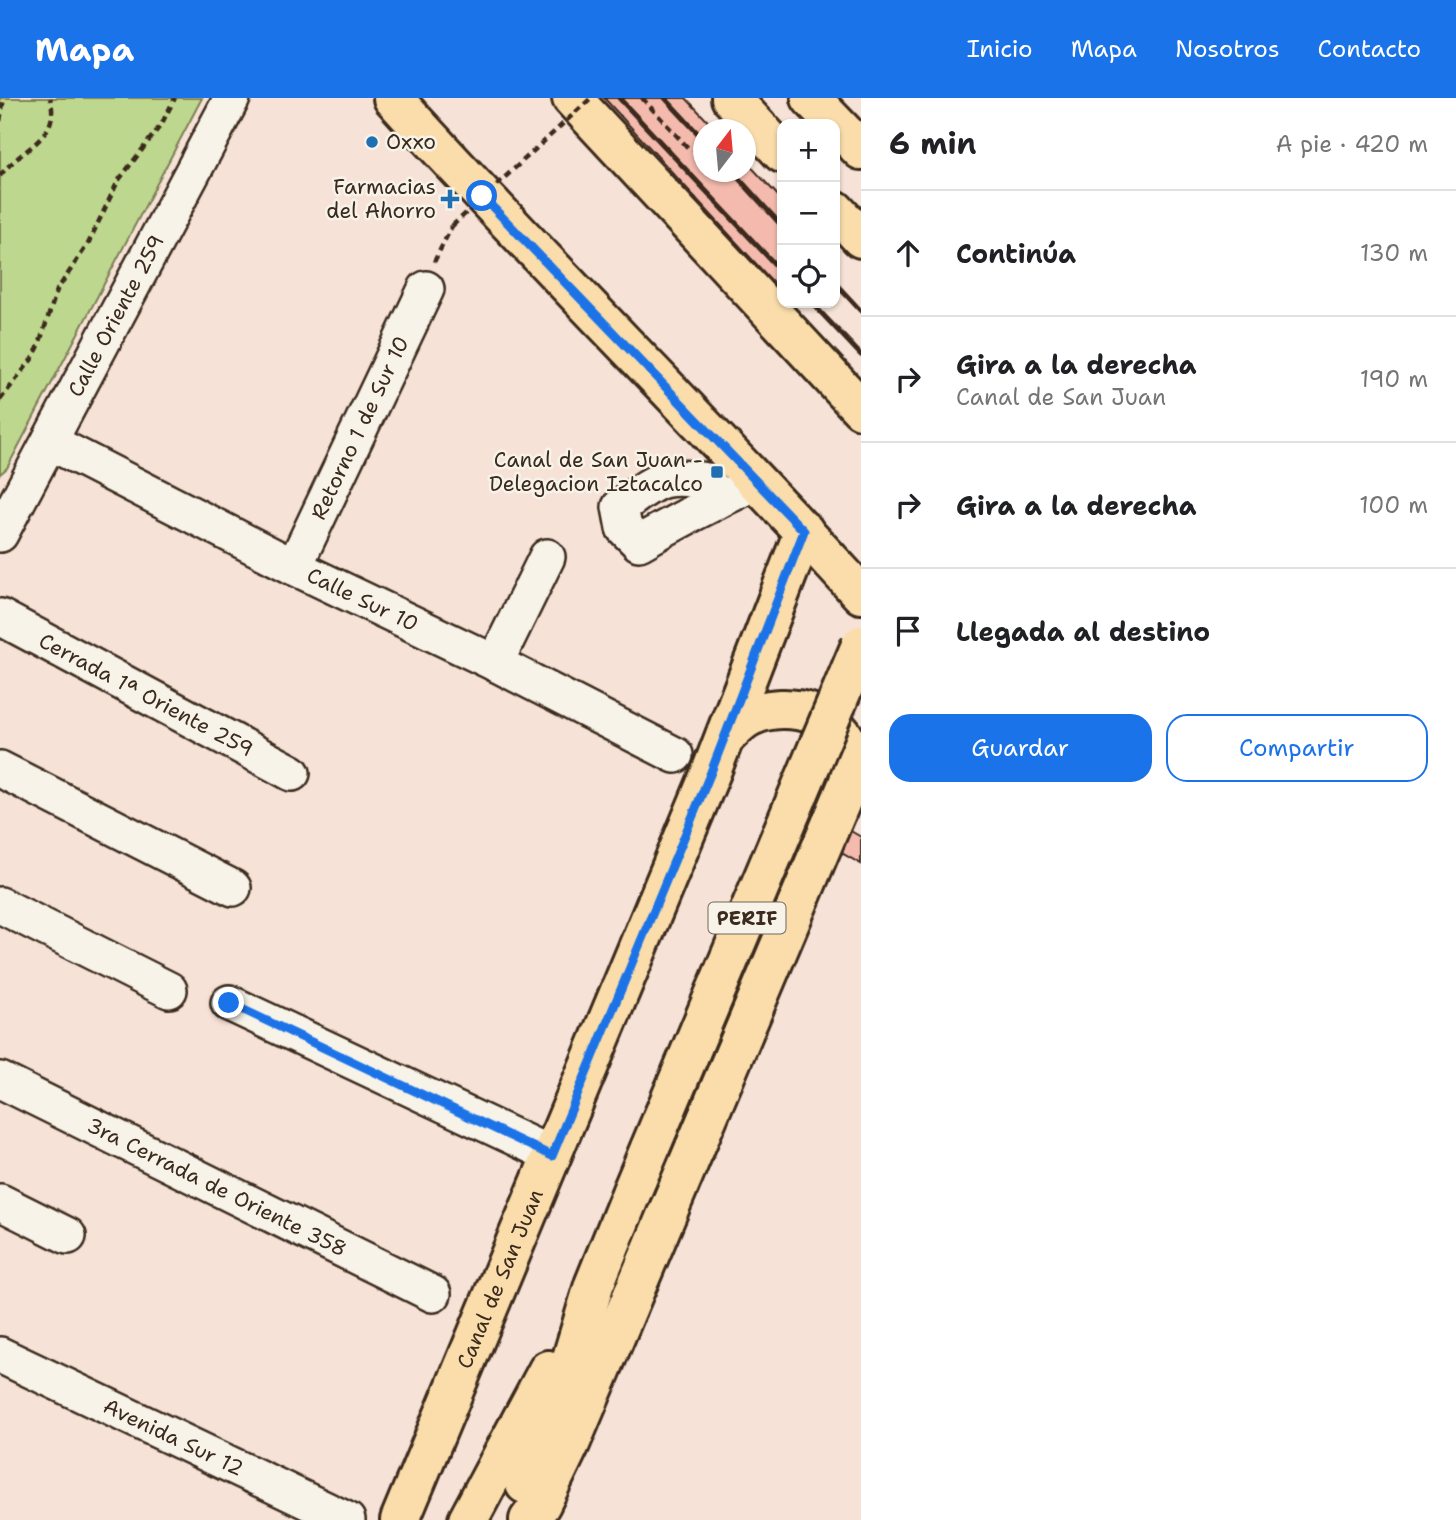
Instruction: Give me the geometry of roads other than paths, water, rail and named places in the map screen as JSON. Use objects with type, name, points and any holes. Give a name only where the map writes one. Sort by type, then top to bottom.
[{"type":"main road","points":[[393,98],[487,202],[804,531],[861,594]]},
{"type":"main road","points":[[572,98],[861,409]]},
{"type":"main road","points":[[731,98],[777,148]]},
{"type":"main road","points":[[811,98],[861,150]]},
{"type":"main road","points":[[840,215],[861,238]]},
{"type":"main road","name":"Canal de San Juan","points":[[400,1520],[725,737],[804,531]]},
{"type":"main road","name":"PERIF","points":[[512,1520],[563,1388],[594,1285],[861,645]]},
{"type":"main road","points":[[530,1520],[541,1504],[570,1444],[857,769],[847,743],[838,729],[816,715],[789,708],[768,710],[748,717],[725,737]]},
{"type":"main road","name":"PERIF","points":[[468,1520],[594,1285]]},
{"type":"street","name":"Calle Oriente 259","points":[[0,534],[232,98]]},
{"type":"street","name":"Retorno 1 de Sur 10","points":[[294,567],[430,276]]},
{"type":"street","name":"Calle Sur 10","points":[[50,442],[294,567],[495,663],[675,755]]},
{"type":"street","points":[[718,500],[756,482]]},
{"type":"street","points":[[495,663],[547,557]]},
{"type":"street","name":"Cerrada 1ª Oriente 259","points":[[0,617],[292,773]]},
{"type":"street","points":[[0,769],[233,888]]},
{"type":"street","points":[[0,905],[170,990]]},
{"type":"street","points":[[229,1003],[552,1156]]},
{"type":"street","name":"3ra Cerrada de Oriente 358","points":[[0,1080],[433,1294]]},
{"type":"street","points":[[0,1202],[68,1236]]},
{"type":"street","name":"Avenida Sur 12","points":[[0,1355],[347,1520]]},
{"type":"railway","points":[[619,98],[777,267]]},
{"type":"railway","points":[[665,98],[693,128]]},
{"type":"railway","points":[[742,182],[777,220]]},
{"type":"railway","points":[[840,288],[861,311]]},
{"type":"railway","points":[[817,308],[861,355]]},
{"type":"place","name":"Oxxo","points":[[372,142]]},
{"type":"place","name":"Farmacias del Ahorro","points":[[450,199]]},
{"type":"place","name":"Canal de San Juan - Delegacion Iztacalco","points":[[717,472]]}]
